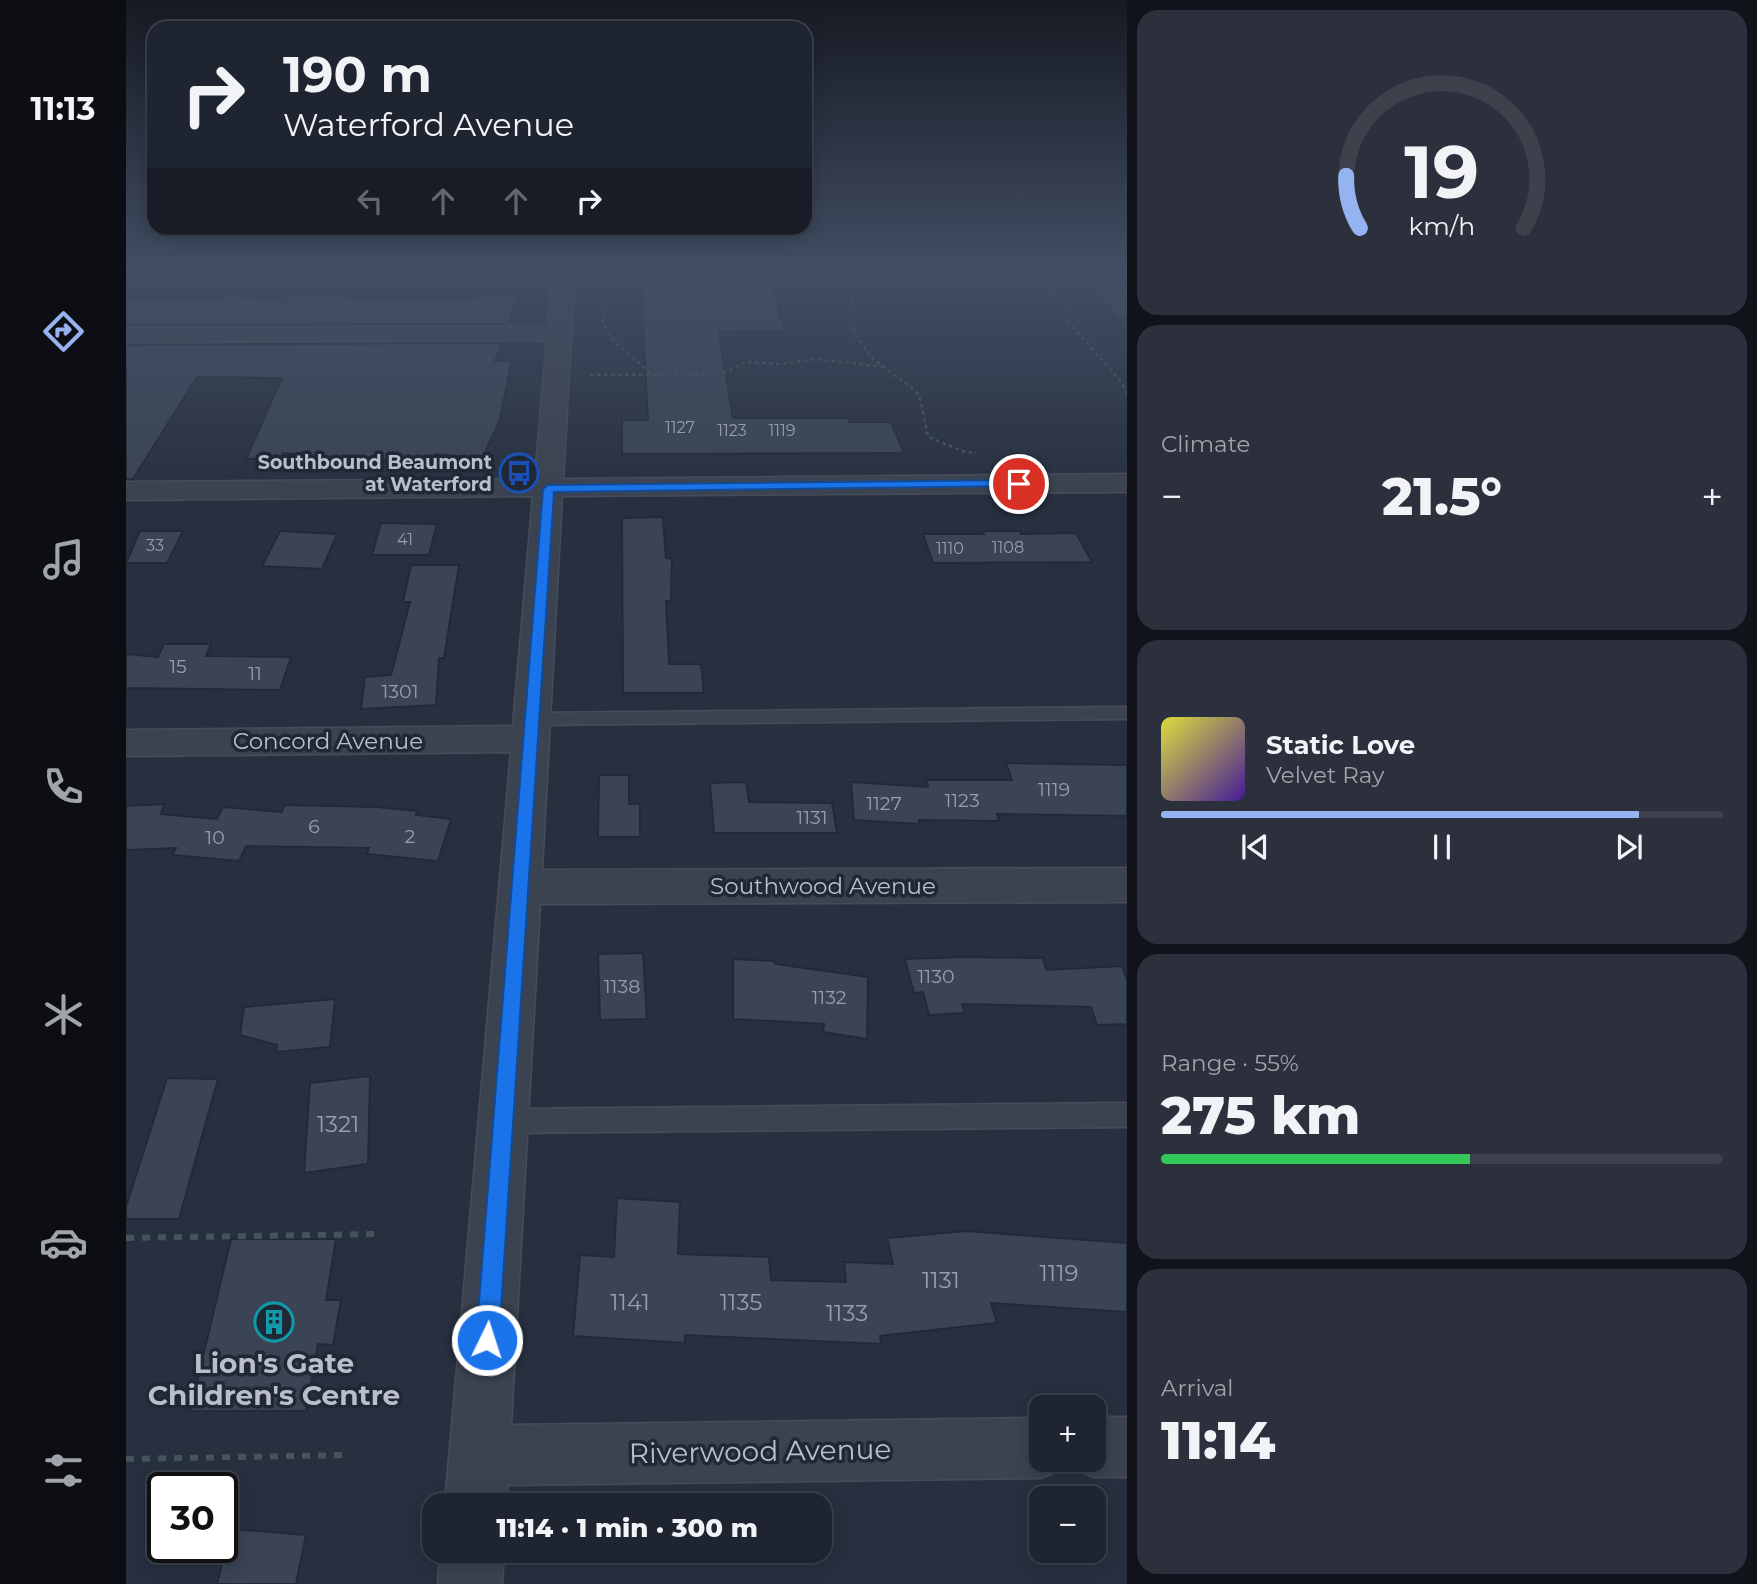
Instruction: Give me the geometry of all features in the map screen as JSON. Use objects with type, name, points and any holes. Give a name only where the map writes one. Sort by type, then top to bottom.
[{"type":"street","points":[[477,1480],[559,343]]},
{"type":"street","points":[[126,491],[1127,483]]},
{"type":"street","name":"Concord Avenue","points":[[126,743],[531,729]]},
{"type":"street","name":"Southwood Avenue","points":[[520,887],[1127,885]]},
{"type":"street","points":[[1106,1447],[1127,1447]]},
{"type":"street","name":"Riverwood Avenue","points":[[477,1480],[1029,1449]]},
{"type":"street","points":[[470,1584],[471,1563]]},
{"type":"lane","points":[[531,729],[1127,713]]},
{"type":"lane","points":[[503,1121],[1127,1115]]},
{"type":"path","points":[[617,343],[652,374]]},
{"type":"path","points":[[858,343],[883,367],[910,384],[917,392],[922,401],[923,426],[929,438],[965,452],[988,455]]},
{"type":"path","points":[[1087,343],[1122,383],[1127,394]]},
{"type":"path","points":[[590,375],[722,374],[746,362],[783,364],[815,359],[883,367]]},
{"type":"path","points":[[126,1238],[380,1234]]},
{"type":"path","points":[[126,1459],[348,1455]]},
{"type":"building","points":[[502,343],[495,361],[512,361],[499,423],[482,458],[435,454],[433,460],[359,459],[283,453],[281,459],[246,459],[282,378],[197,377],[133,479],[126,479],[126,345]]},
{"type":"building","points":[[644,343],[721,343],[733,418],[848,418],[849,422],[891,422],[904,453],[622,454],[622,420],[648,420]]},
{"type":"building","points":[[663,517],[666,558],[672,559],[671,601],[666,601],[669,664],[701,664],[704,693],[623,693],[622,518]]},
{"type":"building","points":[[381,523],[437,524],[429,555],[372,555]]},
{"type":"building","points":[[140,531],[183,531],[167,563],[126,563]]},
{"type":"building","points":[[280,531],[337,534],[322,569],[262,566]]},
{"type":"building","points":[[983,531],[1020,531],[1021,534],[1076,533],[1092,562],[933,563],[923,534],[984,534]]},
{"type":"building","points":[[411,565],[459,565],[444,658],[439,658],[436,705],[361,709],[365,677],[391,675],[410,602],[403,602]]},
{"type":"building","points":[[164,644],[211,644],[206,656],[291,657],[280,690],[126,688],[126,654],[158,657]]},
{"type":"building","points":[[1006,763],[1127,765],[1127,816],[997,814],[999,821],[919,820],[919,824],[854,820],[851,782],[928,787],[926,780],[1012,780]]},
{"type":"building","points":[[599,775],[629,775],[629,804],[640,804],[640,837],[598,837]]},
{"type":"building","points":[[746,782],[749,802],[832,803],[837,833],[714,833],[710,783]]},
{"type":"building","points":[[164,804],[161,814],[217,819],[223,807],[282,812],[284,805],[377,807],[417,811],[416,815],[451,819],[438,861],[367,854],[369,848],[246,846],[239,861],[172,855],[176,848],[126,850],[126,806]]},
{"type":"building","points":[[643,953],[647,1019],[600,1020],[598,954]]},
{"type":"building","points":[[1043,958],[1046,970],[1122,966],[1127,980],[1127,1024],[1097,1025],[1091,1007],[962,1004],[965,1013],[929,1015],[923,992],[914,993],[905,959]]},
{"type":"building","points":[[733,959],[775,961],[775,964],[868,977],[867,1039],[823,1032],[824,1024],[733,1019]]},
{"type":"building","points":[[335,999],[330,1047],[276,1052],[277,1045],[240,1035],[244,1007]]},
{"type":"building","points":[[370,1076],[368,1164],[304,1173],[310,1083]]},
{"type":"building","points":[[167,1078],[218,1079],[179,1219],[126,1219],[126,1207]]},
{"type":"building","points":[[617,1198],[680,1202],[678,1254],[769,1257],[771,1280],[846,1282],[844,1262],[893,1264],[887,1238],[966,1231],[1127,1243],[1127,1312],[991,1303],[997,1323],[880,1336],[881,1344],[685,1335],[685,1343],[573,1336],[580,1255],[614,1257]]},
{"type":"building","name":"Lion's Gate Children's Centre","points":[[231,1239],[336,1239],[326,1300],[341,1300],[333,1345],[318,1344],[306,1411],[190,1411]]},
{"type":"building","points":[[238,1530],[306,1535],[296,1584],[217,1584],[222,1563],[238,1563]]},
{"type":"place","name":"Southbound Beaumont at Waterford","points":[[519,473]]},
{"type":"place","name":"Lion's Gate Children's Centre","points":[[274,1322]]},
{"type":"route","points":[[487,1340],[548,489],[1019,484]]}]
